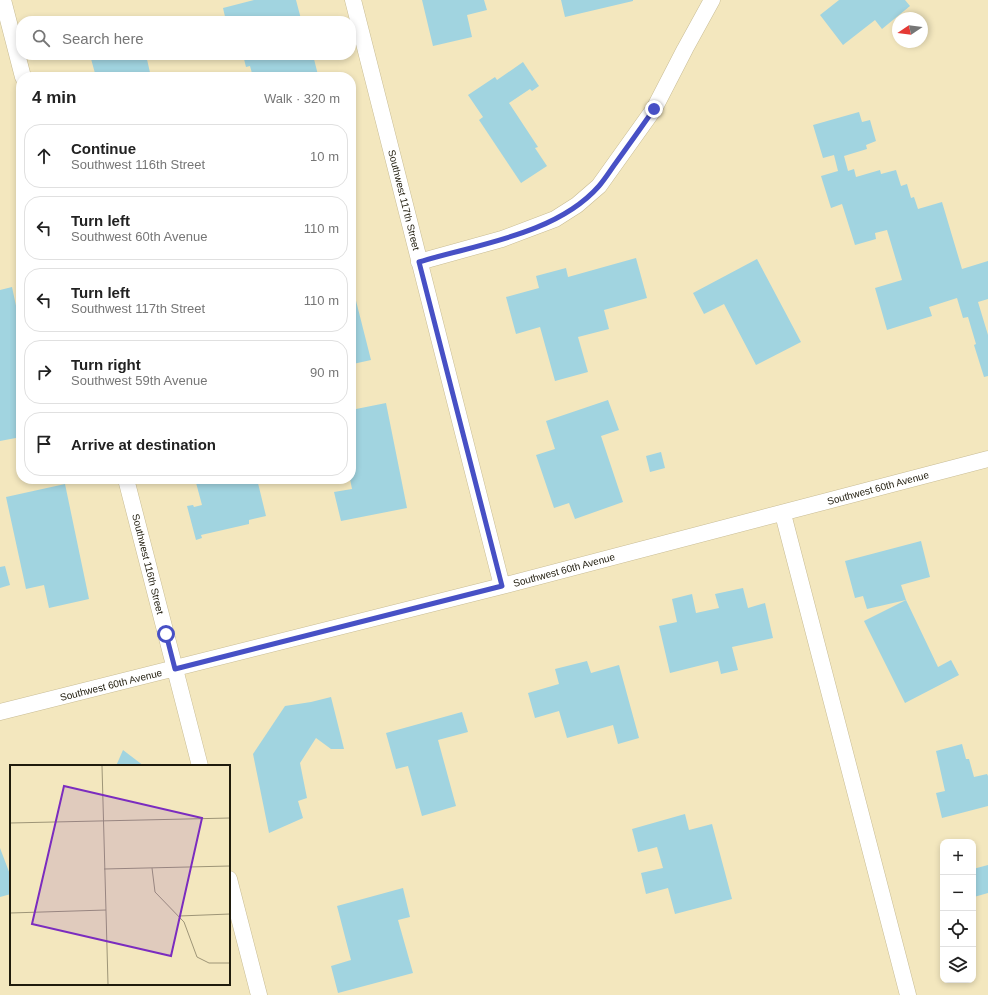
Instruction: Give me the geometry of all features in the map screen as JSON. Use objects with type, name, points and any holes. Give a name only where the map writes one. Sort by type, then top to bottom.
[{"type":"street","points":[[3,0],[16,50]]},
{"type":"street","name":"Southwest 117th Street","points":[[353,0],[502,586]]},
{"type":"street","points":[[419,262],[502,239],[555,219],[577,205],[599,186],[654,109],[708,2]]},
{"type":"street","points":[[19,60],[22,72]]},
{"type":"street","name":"Southwest 60th Avenue","points":[[0,712],[502,586],[783,514],[988,459]]},
{"type":"street","name":"Southwest 116th Street","points":[[127,484],[200,765]]},
{"type":"street","points":[[783,514],[908,995]]},
{"type":"street","points":[[230,884],[259,995]]},
{"type":"building","points":[[254,0],[296,0],[300,16],[225,16],[223,8]]},
{"type":"building","points":[[422,0],[484,0],[487,10],[467,15],[472,37],[433,46]]},
{"type":"building","points":[[561,0],[633,0],[633,1],[565,17]]},
{"type":"building","points":[[839,0],[905,0],[910,6],[903,12],[892,12],[892,21],[882,29],[875,20],[843,45],[820,15]]},
{"type":"building","points":[[91,60],[147,60],[150,72],[95,72]]},
{"type":"building","points":[[244,60],[314,60],[317,72],[252,72],[250,66],[246,67]]},
{"type":"building","points":[[523,62],[539,86],[532,91],[530,89],[509,103],[538,147],[535,148],[547,166],[521,183],[479,120],[483,117],[468,95],[495,77],[497,80]]},
{"type":"building","points":[[859,112],[862,122],[870,120],[876,141],[866,145],[867,149],[844,156],[848,171],[854,169],[856,177],[880,170],[881,174],[896,170],[901,186],[907,184],[911,198],[914,197],[918,209],[942,202],[962,269],[988,261],[988,299],[978,302],[988,335],[988,376],[984,377],[974,345],[976,344],[968,317],[963,318],[957,298],[929,307],[932,316],[887,330],[875,288],[902,280],[887,230],[875,233],[876,239],[855,245],[842,204],[831,208],[821,176],[838,171],[834,155],[823,158],[813,125]]},
{"type":"building","points":[[636,258],[647,298],[604,310],[609,329],[578,337],[588,372],[555,381],[540,327],[516,334],[506,297],[539,288],[536,276],[566,268],[568,277]]},
{"type":"building","points":[[757,259],[801,342],[756,365],[724,304],[704,314],[693,293]]},
{"type":"building","points":[[12,287],[16,306],[16,438],[0,441],[0,290]]},
{"type":"building","points":[[356,301],[371,360],[356,363]]},
{"type":"building","points":[[608,400],[619,430],[601,436],[623,502],[575,519],[569,503],[554,508],[536,455],[555,449],[546,421]]},
{"type":"building","points":[[386,403],[407,508],[341,521],[334,492],[352,489],[351,484],[356,484],[356,409]]},
{"type":"building","points":[[661,452],[665,468],[650,472],[646,456]]},
{"type":"building","points":[[65,484],[89,599],[49,608],[44,585],[26,589],[6,497]]},
{"type":"building","points":[[196,484],[258,484],[266,516],[249,520],[249,524],[201,535],[202,538],[196,540],[187,506],[193,505],[194,507],[202,505]]},
{"type":"building","points":[[921,541],[930,577],[901,585],[906,600],[867,609],[863,596],[855,598],[845,561]]},
{"type":"building","points":[[5,566],[10,585],[0,588],[0,567]]},
{"type":"building","points":[[743,588],[748,608],[765,603],[773,638],[732,647],[738,670],[721,674],[718,661],[670,673],[659,626],[677,622],[672,599],[692,594],[696,613],[719,608],[715,594]]},
{"type":"building","points":[[906,600],[938,667],[951,660],[959,675],[905,703],[864,621]]},
{"type":"building","points":[[587,661],[591,673],[619,665],[639,738],[618,744],[613,725],[567,738],[559,711],[535,718],[528,693],[559,684],[555,669]]},
{"type":"building","points":[[331,697],[344,749],[331,749],[316,738],[300,763],[307,798],[298,801],[303,818],[269,833],[253,754],[285,706]]},
{"type":"building","points":[[462,712],[468,732],[438,740],[456,806],[422,816],[408,766],[396,769],[386,733]]},
{"type":"building","points":[[962,744],[966,759],[969,759],[974,777],[987,774],[988,776],[988,806],[942,818],[936,793],[945,791],[936,751]]},
{"type":"building","points":[[123,750],[143,765],[116,765]]},
{"type":"building","points":[[685,814],[689,830],[712,824],[732,899],[675,914],[668,888],[646,894],[641,873],[663,868],[657,847],[638,852],[632,829]]},
{"type":"building","points":[[0,848],[10,874],[10,894],[0,897]]},
{"type":"building","points":[[988,865],[988,893],[976,896],[976,875],[976,868]]},
{"type":"building","points":[[403,888],[410,917],[398,920],[413,973],[338,993],[331,966],[351,960],[337,906]]},
{"type":"route","points":[[166,634],[175,669],[502,586],[419,262],[532,229],[555,219],[577,205],[599,186],[654,109]]}]
